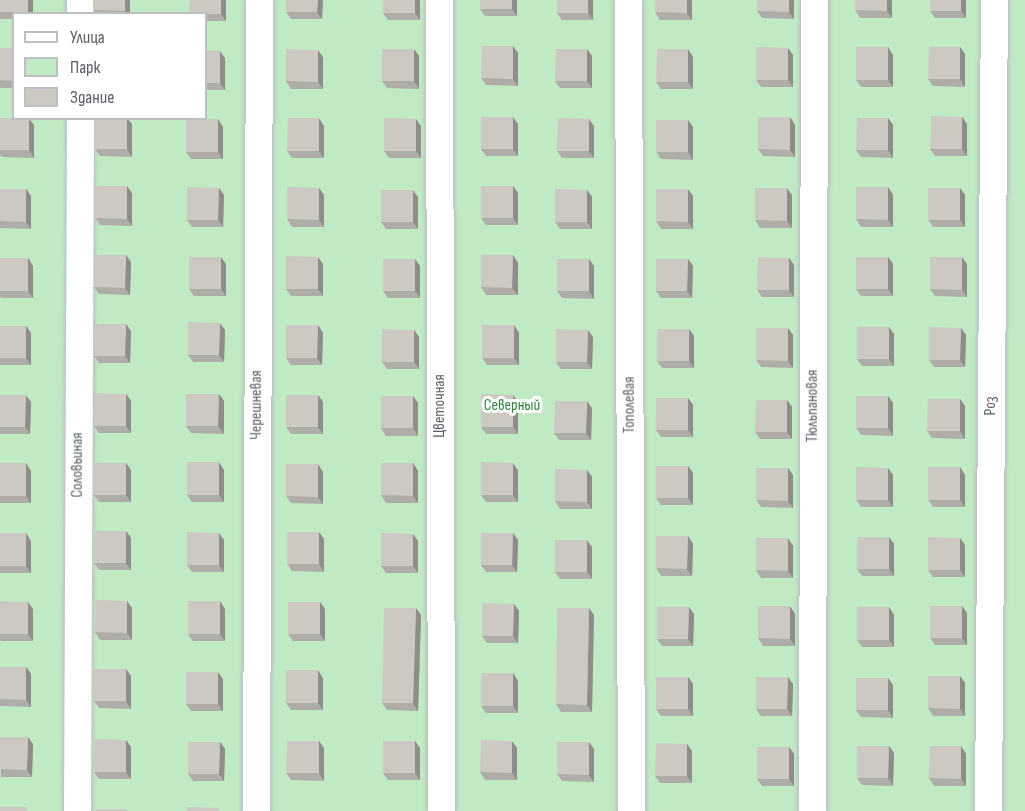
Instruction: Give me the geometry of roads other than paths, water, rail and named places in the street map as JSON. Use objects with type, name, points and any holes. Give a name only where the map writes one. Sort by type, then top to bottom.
[{"type":"street","name":"Черешневая","points":[[256,811],[259,0]]},
{"type":"street","name":"Цветочная","points":[[439,0],[441,811]]},
{"type":"street","name":"Тополевая","points":[[628,0],[631,811]]},
{"type":"street","name":"Тюльпановая","points":[[812,811],[814,0]]},
{"type":"street","name":"Роз","points":[[988,811],[994,0]]},
{"type":"street","name":"Соловьиная","points":[[77,811],[80,120]]},
{"type":"park label","name":"Северный","points":[[512,406]]}]
